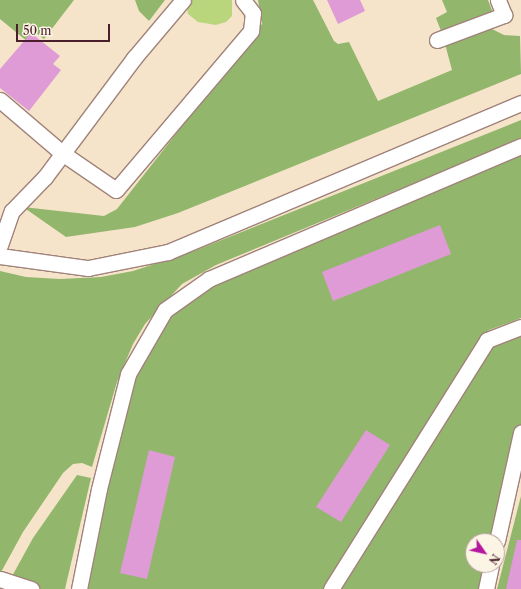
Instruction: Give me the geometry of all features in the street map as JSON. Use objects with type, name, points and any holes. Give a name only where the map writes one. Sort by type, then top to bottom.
[{"type":"lane","points":[[0,245],[12,211],[45,177],[134,58],[183,0]]},
{"type":"lane","points":[[0,100],[62,153],[116,190],[251,31],[253,13],[243,0]]},
{"type":"lane","points":[[438,40],[504,15],[498,0]]},
{"type":"lane","points":[[0,256],[88,268],[168,252],[521,103]]},
{"type":"lane","points":[[79,589],[99,489],[128,374],[165,310],[209,279],[521,146]]},
{"type":"lane","points":[[331,589],[487,340],[521,327]]},
{"type":"lane","points":[[499,533],[521,433]]},
{"type":"lane","points":[[486,589],[489,573]]},
{"type":"lane","points":[[0,579],[31,589]]},
{"type":"green space","points":[[0,0],[74,0],[44,39],[36,33],[28,42],[0,19]]},
{"type":"green space","points":[[135,0],[165,0],[149,21],[139,11]]},
{"type":"green space","points":[[186,0],[232,0],[232,16],[226,22],[216,25],[198,22],[188,14]]},
{"type":"green space","points":[[258,0],[313,0],[334,41],[338,44],[349,42],[378,101],[452,70],[445,44],[490,28],[504,35],[520,36],[521,74],[178,213],[135,227],[66,237],[23,207],[104,216],[117,209],[262,24]]},
{"type":"green space","points":[[442,0],[488,0],[493,13],[441,31],[436,18],[447,12]]},
{"type":"green space","points":[[521,120],[521,139],[216,265],[182,284],[145,324],[133,344],[117,382],[92,467],[82,463],[73,464],[63,473],[23,532],[0,574],[0,271],[26,277],[60,279],[101,277],[133,271],[194,251]]},
{"type":"green space","points":[[521,154],[521,318],[489,330],[479,340],[323,589],[81,589],[117,433],[140,359],[165,320],[180,306],[223,277]]},
{"type":"green space","points":[[521,330],[521,442],[499,533],[465,533],[465,573],[489,573],[485,589],[338,589],[488,347]]},
{"type":"green space","points":[[77,475],[91,478],[65,589],[5,589],[33,538]]},
{"type":"green space","points":[[521,496],[521,589],[497,589],[501,573],[505,573],[505,558]]},
{"type":"building","points":[[327,0],[360,0],[365,11],[338,24]]},
{"type":"building","points":[[31,33],[60,56],[53,64],[61,70],[29,111],[0,88],[0,69]]},
{"type":"building","points":[[440,225],[451,254],[333,301],[322,272]]},
{"type":"building","points":[[366,430],[390,445],[341,522],[316,507]]},
{"type":"building","points":[[149,450],[175,457],[147,579],[120,573]]},
{"type":"building","points":[[517,540],[521,540],[521,589],[506,589]]}]
